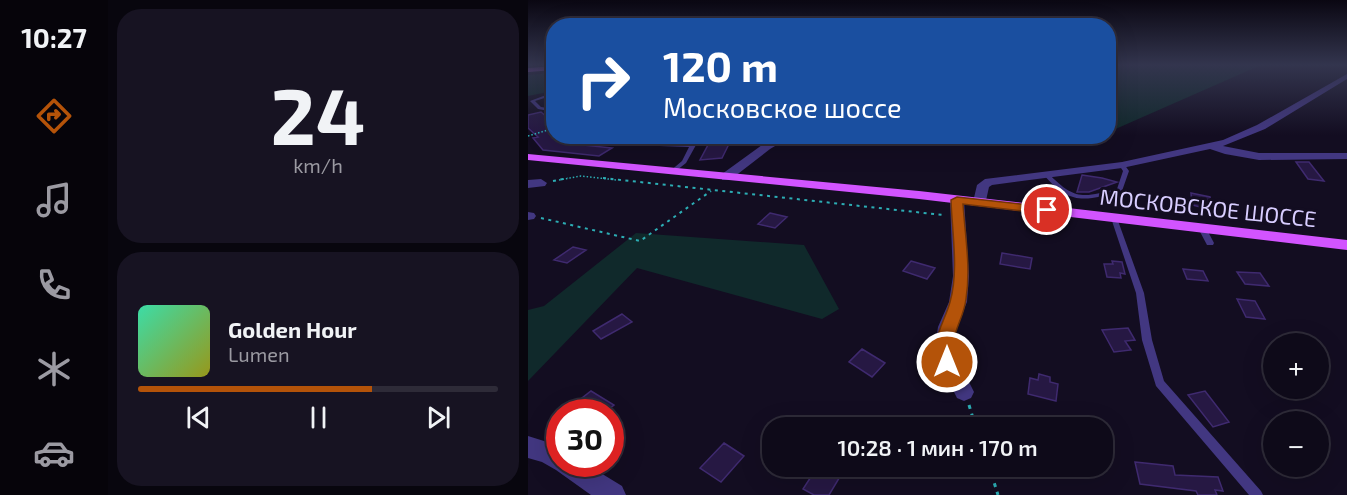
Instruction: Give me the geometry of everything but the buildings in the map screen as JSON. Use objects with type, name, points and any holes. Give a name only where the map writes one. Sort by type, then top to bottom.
[{"type":"main road","name":"МОСКОВСКОЕ ШОССЕ","points":[[528,157],[726,177],[957,208],[980,202],[1347,245]]},
{"type":"street","points":[[980,202],[983,185],[989,182],[1122,165],[1213,146],[1261,127],[1330,88]]},
{"type":"street","points":[[726,177],[772,144]]},
{"type":"street","points":[[1213,146],[1223,152],[1262,155],[1347,156]]},
{"type":"street","points":[[957,208],[959,293],[947,327],[944,352],[964,392]]},
{"type":"street","points":[[528,447],[546,452]]},
{"type":"street","points":[[585,477],[613,495]]},
{"type":"lane","points":[[546,96],[532,101],[540,108],[546,109]]},
{"type":"lane","points":[[662,144],[693,145],[684,162],[672,172]]},
{"type":"lane","points":[[1046,174],[1064,194],[1089,198],[1120,190],[1126,171],[1122,165]]},
{"type":"lane","points":[[1114,218],[1140,293],[1147,340],[1160,383],[1257,495]]},
{"type":"lane","points":[[1202,228],[1210,243]]},
{"type":"path","points":[[528,136],[546,131]]},
{"type":"path","points":[[535,183],[581,176],[712,191],[957,208]]},
{"type":"path","points":[[529,216],[640,241],[712,191]]},
{"type":"path","points":[[964,392],[972,417]]},
{"type":"path","points":[[992,477],[998,495]]},
{"type":"green space","points":[[528,88],[546,88],[546,92],[528,96]]},
{"type":"green space","points":[[1116,88],[1208,88],[1116,129]]},
{"type":"green space","points":[[636,233],[804,245],[839,309],[822,319],[637,268],[528,381],[528,310],[544,306]]},
{"type":"route","points":[[947,362],[944,352],[947,327],[958,302],[961,276],[957,200],[1047,210]]}]
